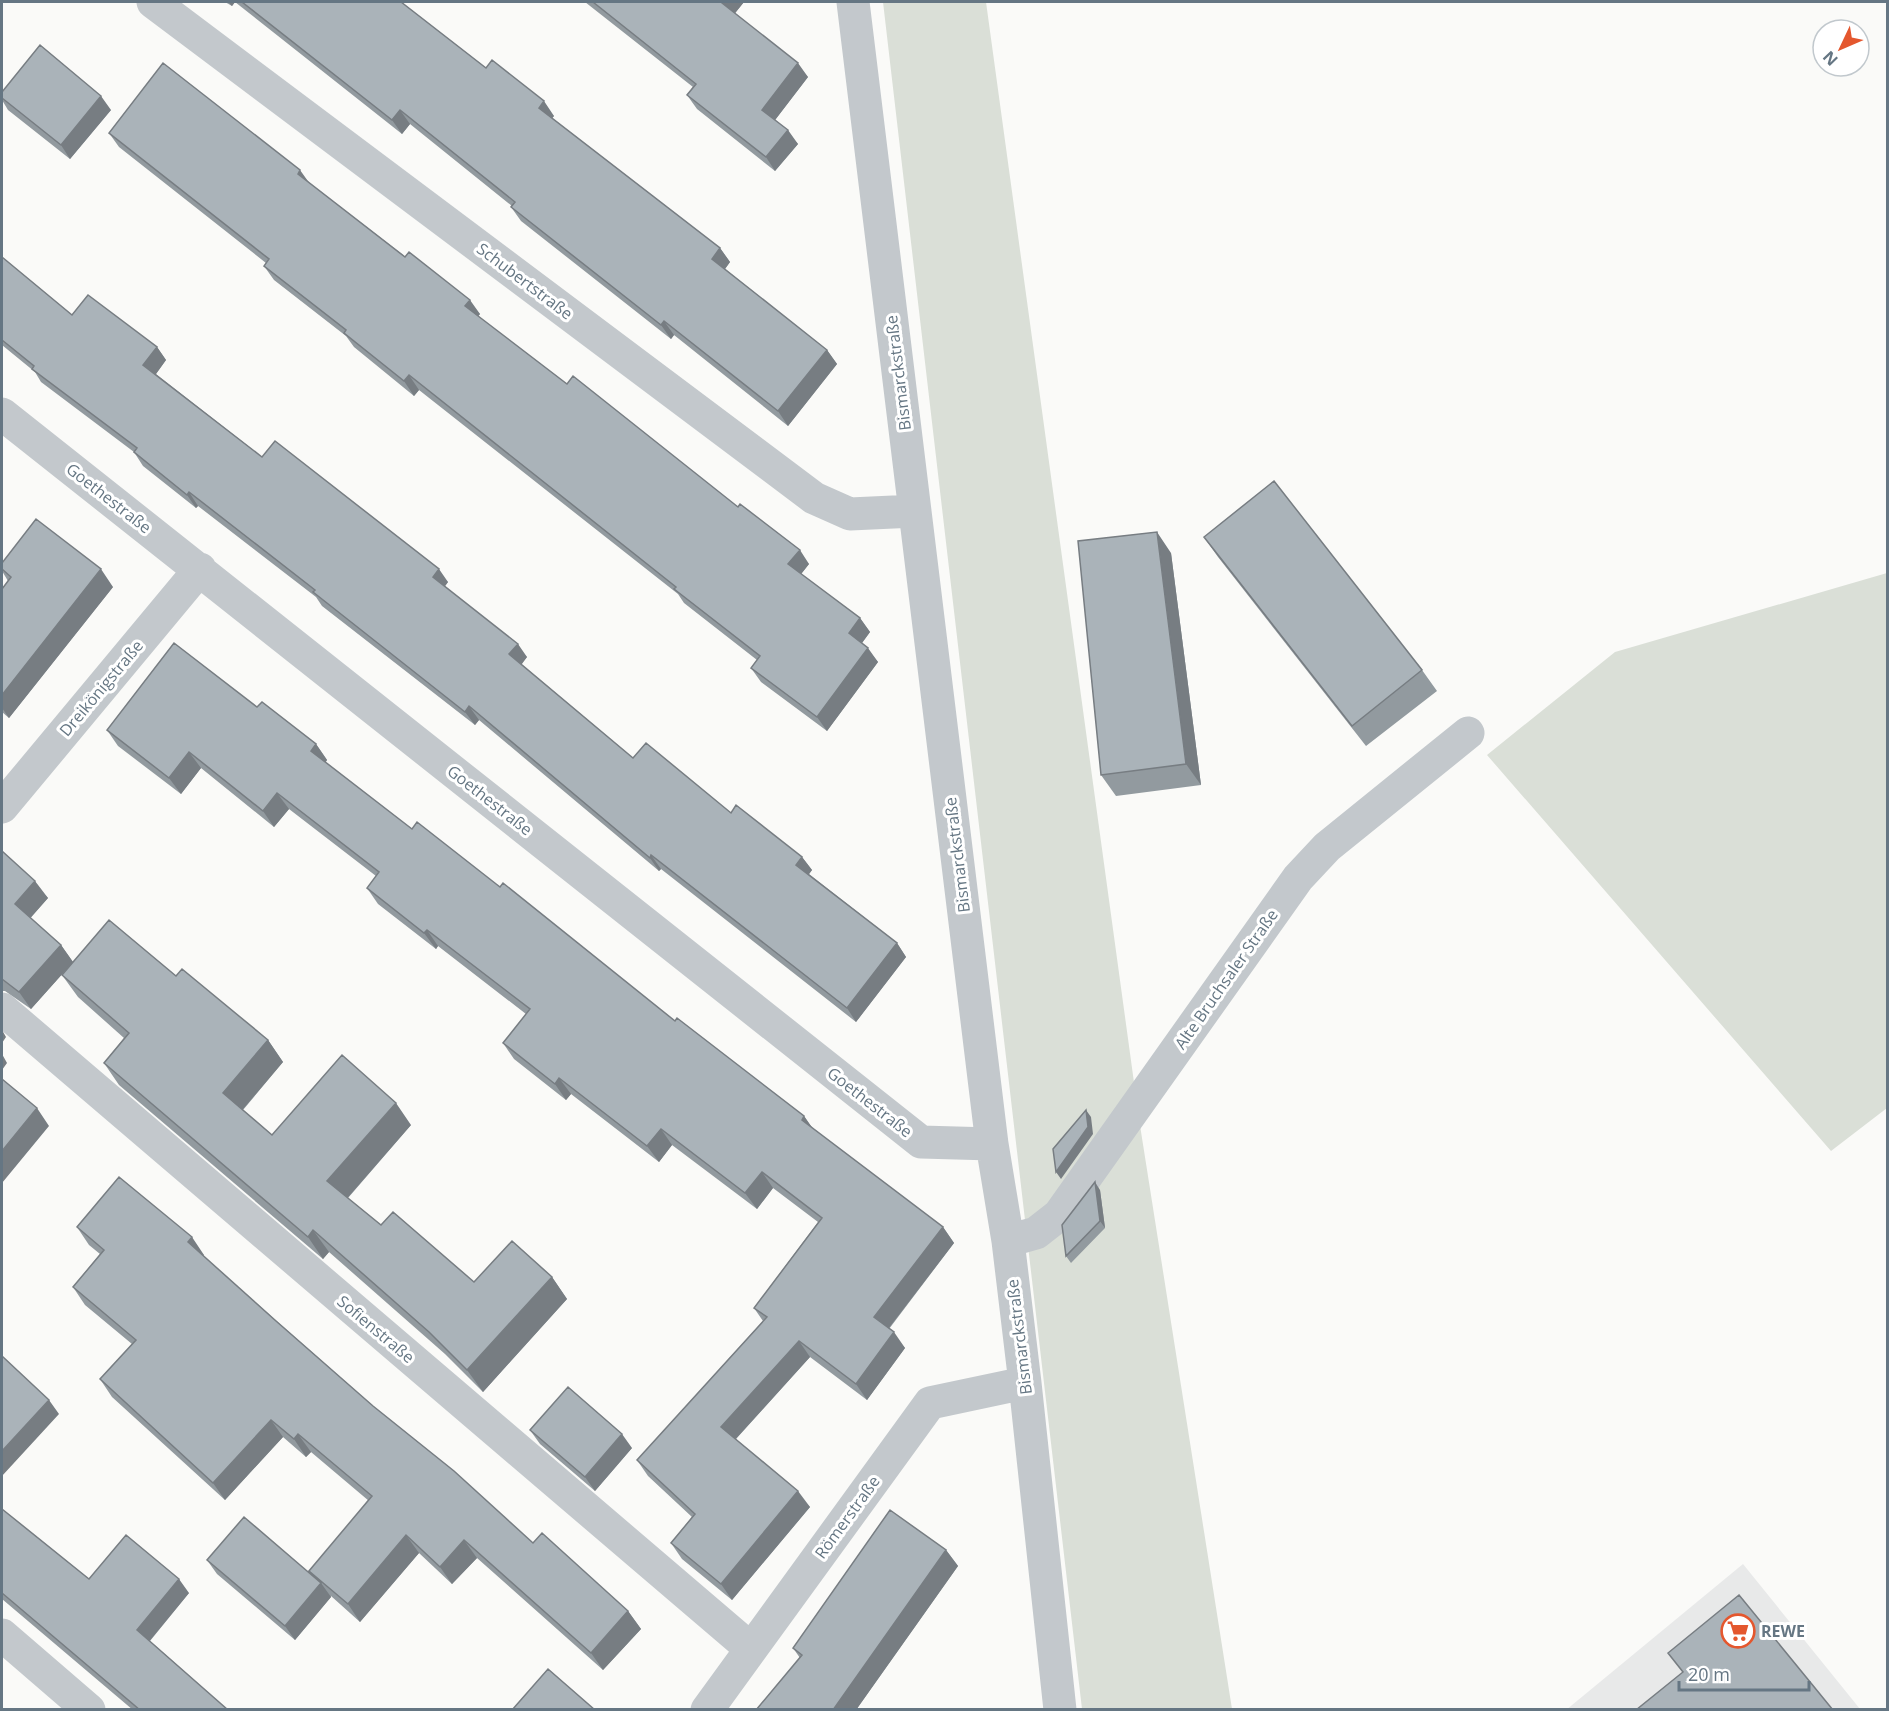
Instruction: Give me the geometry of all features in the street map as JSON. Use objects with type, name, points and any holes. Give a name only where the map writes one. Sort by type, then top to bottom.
[{"type":"street","name":"Schubertstraße","points":[[153,2],[814,498],[850,514],[915,511]]},
{"type":"street","name":"Bismarckstraße","points":[[853,2],[992,1144],[1008,1241],[1060,1710]]},
{"type":"street","name":"Goethestraße","points":[[2,414],[921,1142],[992,1144]]},
{"type":"street","name":"Dreikönigstraße","points":[[2,807],[200,569]]},
{"type":"street","name":"Alte Bruchsaler Straße","points":[[1008,1241],[1036,1233],[1059,1215],[1298,878],[1348,829],[1468,733]]},
{"type":"street","name":"Sofienstraße","points":[[2,1009],[750,1648]]},
{"type":"street","name":"Römerstraße","points":[[707,1710],[930,1403],[1025,1383]]},
{"type":"street","points":[[2,1635],[90,1710]]},
{"type":"shaded area","points":[[883,2],[986,2],[1139,1119],[1232,1709],[1082,1709]]},
{"type":"shaded area","points":[[1887,573],[1887,1108],[1831,1151],[1487,755],[1615,652]]},
{"type":"shaded area","points":[[1743,1564],[1860,1709],[1566,1710]]},
{"type":"building","points":[[242,2],[401,2],[486,68],[492,60],[544,101],[539,108],[720,248],[712,259],[827,350],[778,411],[664,321],[661,325],[511,207],[515,202],[400,110],[392,120]]},
{"type":"building","points":[[593,2],[723,2],[798,63],[762,110],[788,130],[766,157],[687,95],[696,84]]},
{"type":"building","points":[[40,45],[101,96],[61,145],[2,98],[2,92]]},
{"type":"building","points":[[163,63],[300,170],[298,174],[405,257],[409,252],[470,300],[465,306],[567,384],[573,376],[738,507],[740,504],[800,550],[788,564],[860,618],[849,633],[868,648],[817,717],[751,668],[760,656],[409,375],[404,381],[344,333],[346,330],[264,266],[269,259],[109,133]]},
{"type":"building","points":[[2,257],[72,315],[88,295],[157,347],[143,365],[262,457],[275,441],[439,569],[433,577],[518,644],[509,654],[633,758],[646,743],[731,813],[736,805],[802,857],[796,865],[897,943],[847,1008],[651,855],[650,858],[469,706],[465,712],[313,592],[315,590],[189,492],[187,495],[134,452],[137,448],[32,369],[34,366],[2,340]]},
{"type":"building","points":[[1274,481],[1422,670],[1352,726],[1204,537]]},
{"type":"building","points":[[36,519],[101,569],[2,695],[2,589],[11,577],[2,569],[2,563]]},
{"type":"building","points":[[1157,532],[1186,764],[1101,775],[1078,541]]},
{"type":"building","points":[[174,643],[257,707],[262,702],[316,744],[311,751],[412,829],[417,822],[500,887],[503,883],[675,1021],[677,1018],[804,1116],[802,1120],[943,1227],[874,1317],[894,1332],[856,1384],[799,1341],[721,1427],[798,1491],[721,1584],[671,1543],[695,1514],[637,1460],[767,1317],[754,1308],[822,1218],[762,1172],[745,1193],[661,1129],[647,1146],[559,1078],[555,1084],[503,1043],[530,1009],[427,930],[424,933],[367,888],[379,872],[277,793],[263,811],[189,752],[169,778],[107,730]]},
{"type":"building","points":[[2,851],[35,881],[15,904],[61,945],[19,992],[2,979]]},
{"type":"building","points":[[109,920],[176,976],[182,969],[268,1040],[223,1093],[272,1135],[342,1055],[396,1103],[327,1181],[381,1225],[393,1212],[474,1282],[512,1241],[552,1277],[467,1370],[429,1332],[313,1230],[308,1237],[104,1063],[129,1033],[62,975]]},
{"type":"building","points":[[2,1079],[37,1108],[2,1151]]},
{"type":"building","points":[[1086,1110],[1088,1127],[1056,1172],[1053,1149]]},
{"type":"building","points":[[119,1177],[192,1237],[188,1242],[276,1321],[373,1406],[454,1471],[533,1543],[542,1533],[628,1611],[591,1653],[464,1540],[440,1567],[406,1535],[348,1604],[309,1571],[372,1496],[298,1434],[294,1439],[271,1420],[213,1483],[100,1379],[136,1340],[73,1287],[104,1250],[77,1227]]},
{"type":"building","points":[[1095,1182],[1100,1221],[1066,1256],[1062,1225]]},
{"type":"building","points":[[2,1356],[49,1400],[2,1451]]},
{"type":"building","points":[[568,1387],[622,1434],[585,1477],[530,1430]]},
{"type":"building","points":[[2,1509],[89,1579],[126,1535],[179,1579],[137,1630],[228,1710],[140,1710],[2,1593]]},
{"type":"building","points":[[890,1510],[946,1550],[833,1710],[756,1710],[802,1655],[793,1648]]},
{"type":"building","points":[[244,1517],[321,1583],[285,1626],[207,1560]]},
{"type":"building","name":"REWE","points":[[1739,1595],[1833,1710],[1636,1710],[1683,1672],[1668,1653]]},
{"type":"building","points":[[548,1669],[595,1710],[512,1710]]},
{"type":"place","name":"REWE","points":[[1738,1631]]}]
